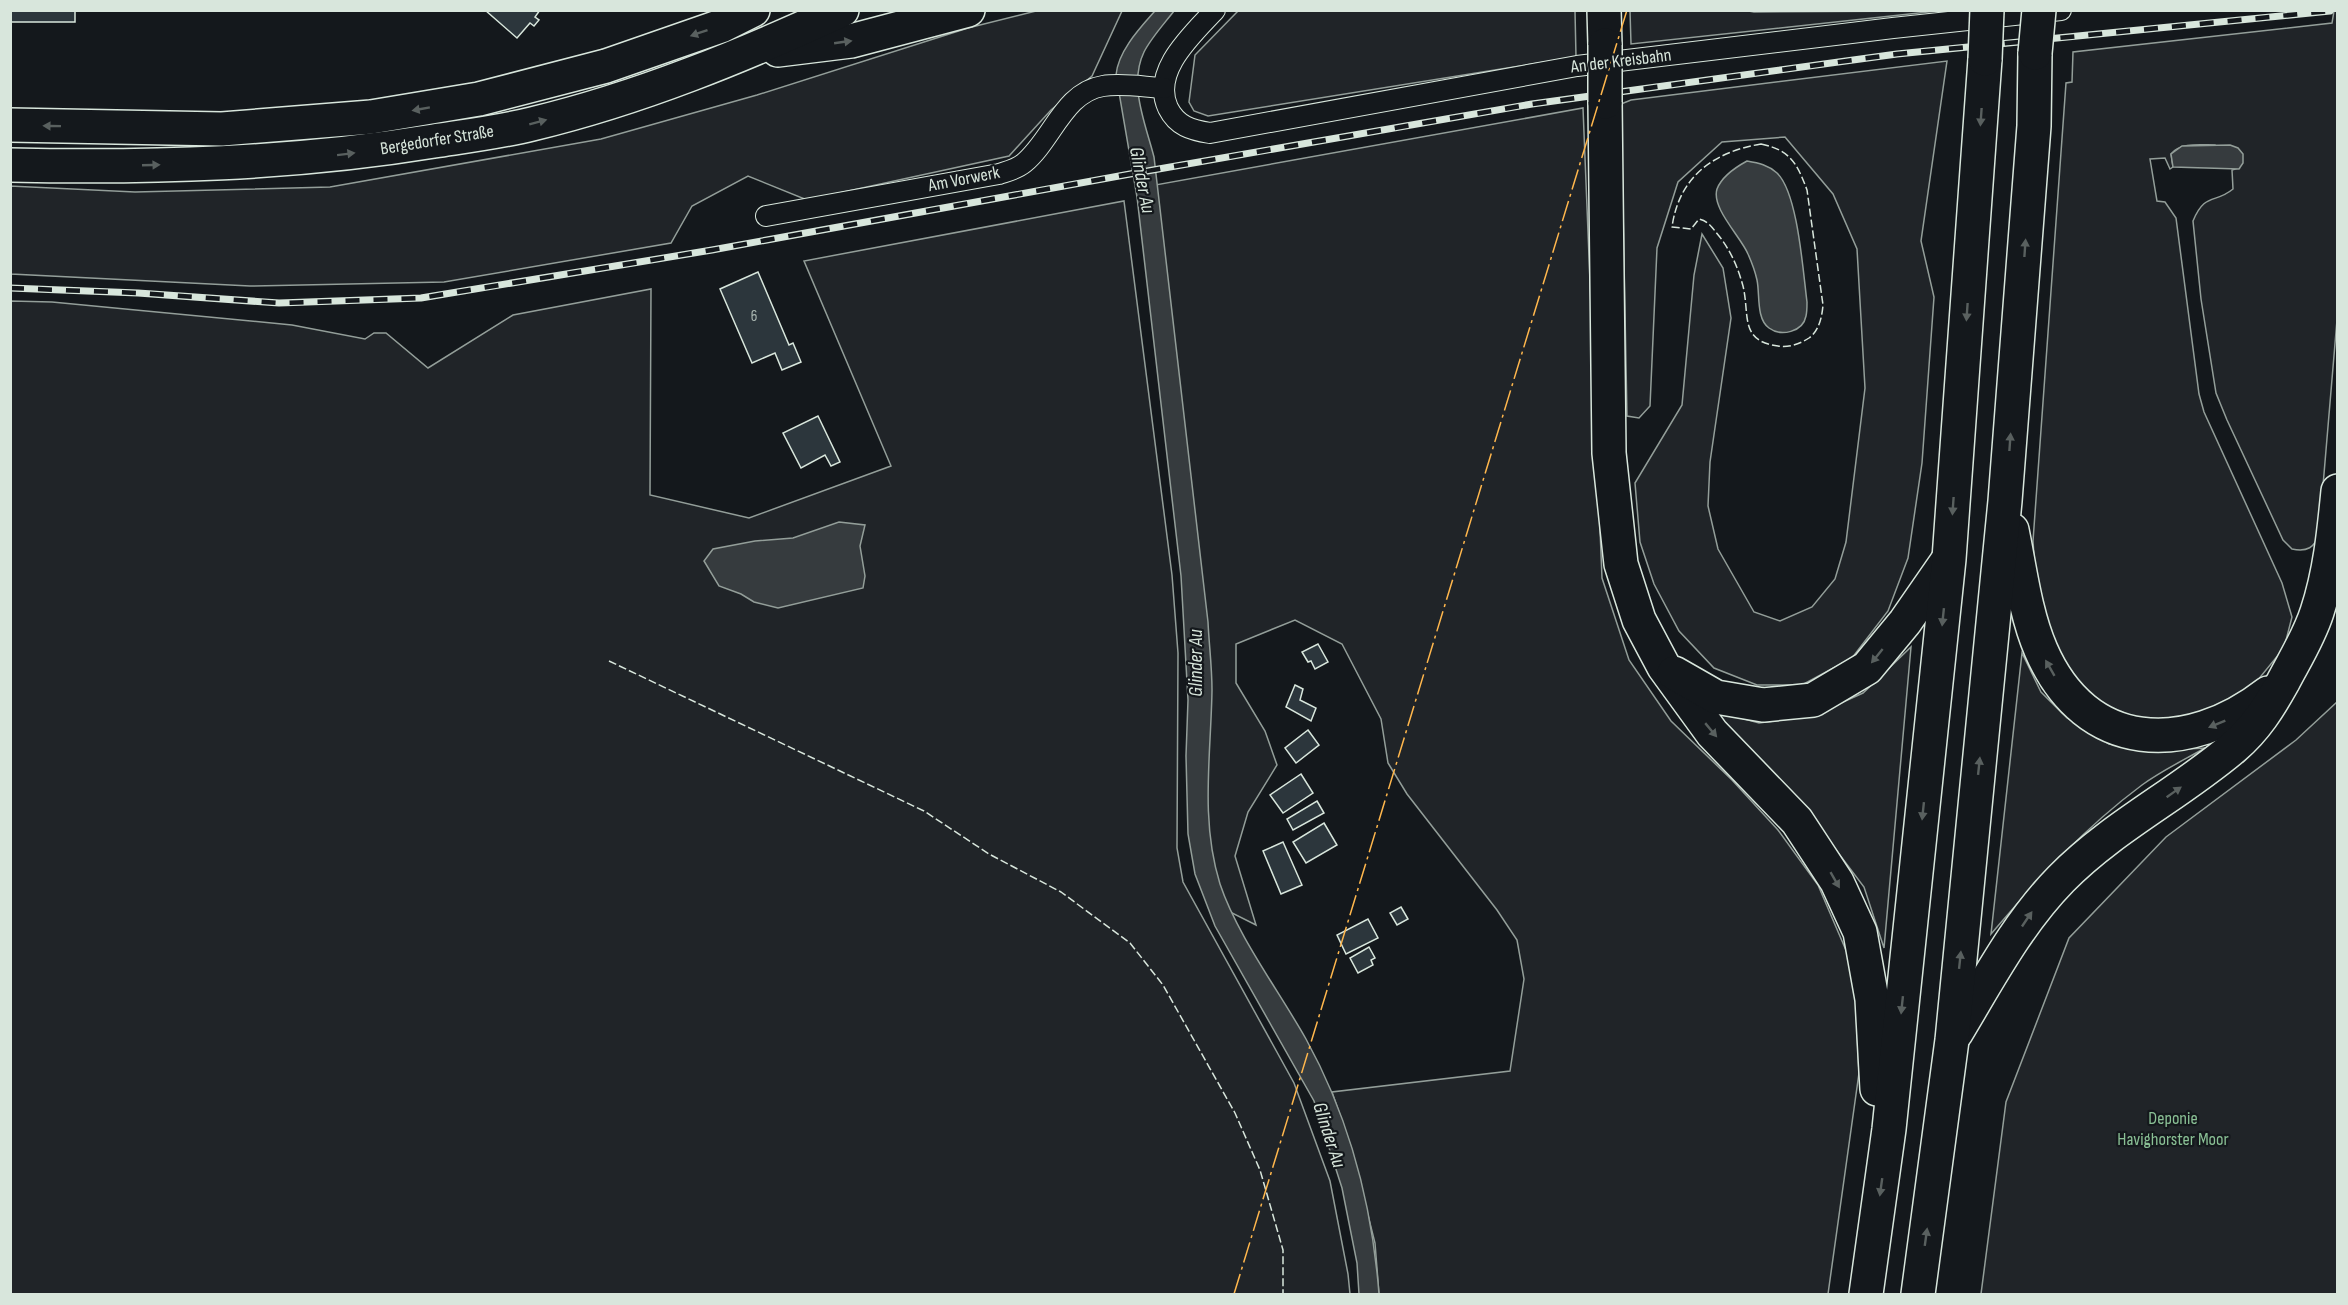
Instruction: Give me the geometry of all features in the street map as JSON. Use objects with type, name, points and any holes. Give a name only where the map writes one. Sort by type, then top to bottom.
[{"type":"highway","name":"Bergedorfer Straße","points":[[10,126],[222,129],[371,117],[479,99],[606,66],[721,26],[753,10]]},
{"type":"highway","name":"Bergedorfer Straße","points":[[10,165],[93,167],[306,159],[377,150],[531,124],[602,104],[743,55],[842,10]]},
{"type":"highway","points":[[743,55],[851,41],[968,10]]},
{"type":"highway","points":[[1604,10],[1610,453],[1621,564],[1640,620],[1664,667],[1712,733],[1797,821],[1837,882],[1860,932],[1872,999],[1876,1085],[1889,1129]]},
{"type":"highway","points":[[1866,1294],[1889,1129],[1949,559],[1987,10]]},
{"type":"highway","points":[[1918,1294],[1952,1040],[2006,501],[2034,126],[2035,53],[2039,10]]},
{"type":"highway","points":[[1952,1040],[2031,912],[2046,895],[2097,846],[2234,747],[2255,727],[2270,707],[2317,612],[2329,562],[2337,492]]},
{"type":"highway","points":[[2006,501],[2032,624],[2040,648],[2062,686],[2073,700],[2092,715],[2112,726],[2154,737],[2201,730],[2223,722],[2247,709],[2283,681]]},
{"type":"highway","points":[[1664,667],[1716,698],[1763,705],[1813,700],[1867,668],[1905,622],[1949,559]]},
{"type":"street","points":[[1164,88],[1166,76],[1178,53],[1215,10]]},
{"type":"street","name":"An der Kreisbahn","points":[[1164,88],[1164,98],[1172,115],[1184,127],[1210,133],[1577,66],[2061,10]]},
{"type":"street","name":"Am Vorwerk","points":[[766,216],[999,174],[1014,169],[1036,151],[1075,100],[1091,89],[1114,85],[1164,88]]},
{"type":"green space","points":[[1743,10],[1754,12],[1937,11],[1631,44],[1630,11]]},
{"type":"green space","points":[[1036,11],[1122,11],[1092,76],[1051,110],[1009,156],[807,200],[748,176],[692,206],[671,243],[444,282],[250,286],[11,274],[10,186],[135,192],[330,187],[601,139],[757,95],[968,28]]},
{"type":"green space","points":[[1238,11],[1575,11],[1576,57],[1208,116],[1194,111],[1189,102],[1195,55]]},
{"type":"green space","points":[[2334,11],[2337,11],[2337,320],[2319,533],[2310,548],[2292,549],[2283,540],[2216,393],[2201,299],[2193,221],[2206,202],[2233,189],[2232,170],[2239,168],[2215,145],[2191,145],[2175,150],[2171,154],[2173,167],[2170,169],[2165,158],[2150,159],[2157,201],[2165,202],[2176,218],[2199,394],[2204,412],[2282,583],[2292,617],[2284,648],[2253,686],[2223,707],[2158,725],[2098,704],[2055,653],[2035,572],[2033,541],[2066,83],[2072,82],[2073,52],[2332,23]]},
{"type":"green space","points":[[1947,61],[1921,241],[1934,297],[1922,463],[1908,558],[1888,611],[1852,658],[1802,685],[1757,685],[1714,668],[1679,631],[1654,584],[1640,542],[1635,483],[1682,405],[1694,275],[1702,234],[1723,268],[1731,318],[1710,462],[1708,506],[1718,549],[1754,612],[1780,621],[1812,607],[1835,579],[1846,542],[1865,388],[1857,249],[1833,194],[1785,137],[1722,142],[1678,182],[1657,248],[1650,406],[1639,418],[1627,416],[1621,104],[1631,100]]},
{"type":"green space","points":[[1583,108],[1602,578],[1629,660],[1671,721],[1732,780],[1778,830],[1818,885],[1854,969],[1859,1073],[1828,1294],[1379,1294],[1375,1243],[1351,1147],[1332,1092],[1510,1071],[1524,979],[1517,940],[1497,910],[1407,794],[1388,763],[1381,719],[1342,644],[1295,620],[1236,644],[1236,683],[1265,731],[1277,765],[1248,812],[1235,856],[1256,925],[1230,912],[1205,860],[1206,721],[1155,185]]},
{"type":"green space","points":[[1124,201],[1172,575],[1178,653],[1177,848],[1183,882],[1294,1083],[1330,1181],[1350,1294],[11,1294],[11,301],[52,302],[292,325],[365,339],[374,333],[386,333],[428,368],[513,315],[651,289],[650,495],[749,518],[891,466],[804,261]]},
{"type":"green space","points":[[1911,647],[1884,948],[1864,887],[1830,842],[1708,709],[1759,723],[1812,716],[1863,693]]},
{"type":"green space","points":[[2022,653],[2041,692],[2067,718],[2109,744],[2149,751],[2205,748],[2149,780],[2100,819],[2044,874],[1991,934]]},
{"type":"green space","name":"Deponie Havighorster Moor","points":[[2337,702],[2337,1294],[1981,1294],[2006,1102],[2069,938],[2166,837],[2296,740]]},
{"type":"water","name":"Glinder Au","points":[[1155,11],[1174,11],[1144,52],[1138,78],[1138,91],[1154,157],[1208,622],[1212,690],[1208,812],[1214,860],[1227,903],[1259,963],[1306,1039],[1347,1131],[1371,1227],[1379,1294],[1359,1294],[1357,1263],[1342,1188],[1314,1101],[1215,926],[1195,874],[1188,834],[1186,756],[1188,700],[1181,576],[1137,197],[1116,75],[1125,49]]},
{"type":"water","points":[[2230,145],[2238,148],[2243,154],[2243,163],[2239,169],[2173,167],[2171,154],[2182,146]]},
{"type":"water","points":[[1747,161],[1763,165],[1777,173],[1790,197],[1795,215],[1807,307],[1801,326],[1791,331],[1774,331],[1762,319],[1757,280],[1752,264],[1718,205],[1716,197],[1719,184],[1730,172]]},
{"type":"water","points":[[839,522],[865,525],[860,546],[865,576],[863,588],[778,608],[754,602],[741,594],[719,586],[704,561],[713,549],[755,541],[793,538]]},
{"type":"building","points":[[10,10],[75,10],[75,22],[10,22]]},
{"type":"building","points":[[485,10],[540,10],[535,17],[539,20],[534,26],[530,23],[517,38]]},
{"type":"building","points":[[758,272],[789,345],[793,343],[801,362],[782,370],[775,353],[752,363],[720,289]]},
{"type":"building","points":[[818,416],[840,462],[831,466],[825,455],[801,468],[783,433]]},
{"type":"building","points":[[1318,644],[1328,662],[1315,669],[1302,652]]},
{"type":"building","points":[[1295,685],[1303,689],[1300,700],[1316,708],[1311,721],[1286,707]]},
{"type":"building","points":[[1308,730],[1319,745],[1296,763],[1285,748]]},
{"type":"building","points":[[1301,774],[1313,793],[1283,813],[1270,795]]},
{"type":"building","points":[[1317,801],[1324,813],[1293,830],[1287,819]]},
{"type":"building","points":[[1324,823],[1337,845],[1306,863],[1293,842]]},
{"type":"building","points":[[1283,842],[1302,885],[1281,894],[1263,851]]},
{"type":"building","points":[[1401,907],[1408,919],[1397,925],[1390,913]]},
{"type":"building","points":[[1368,919],[1378,938],[1346,954],[1337,935]]},
{"type":"building","points":[[1369,947],[1375,958],[1371,960],[1373,965],[1358,973],[1350,958]]},
{"type":"railway","points":[[10,288],[138,293],[279,303],[421,298],[712,250],[1532,104],[1897,54],[2330,11]]},
{"type":"fence","points":[[1761,144],[1786,154],[1796,165],[1807,190],[1823,310],[1815,332],[1802,342],[1790,346],[1766,343],[1757,339],[1752,332],[1748,325],[1743,286],[1736,266],[1727,248],[1710,226],[1699,219],[1691,229],[1672,227],[1682,194],[1701,170],[1728,153],[1761,144]]},
{"type":"fence","points":[[609,661],[924,811],[989,854],[1061,892],[1130,943],[1163,985],[1235,1113],[1260,1170],[1283,1250],[1283,1294]]},
{"type":"power","points":[[1234,1294],[1627,10]]}]
